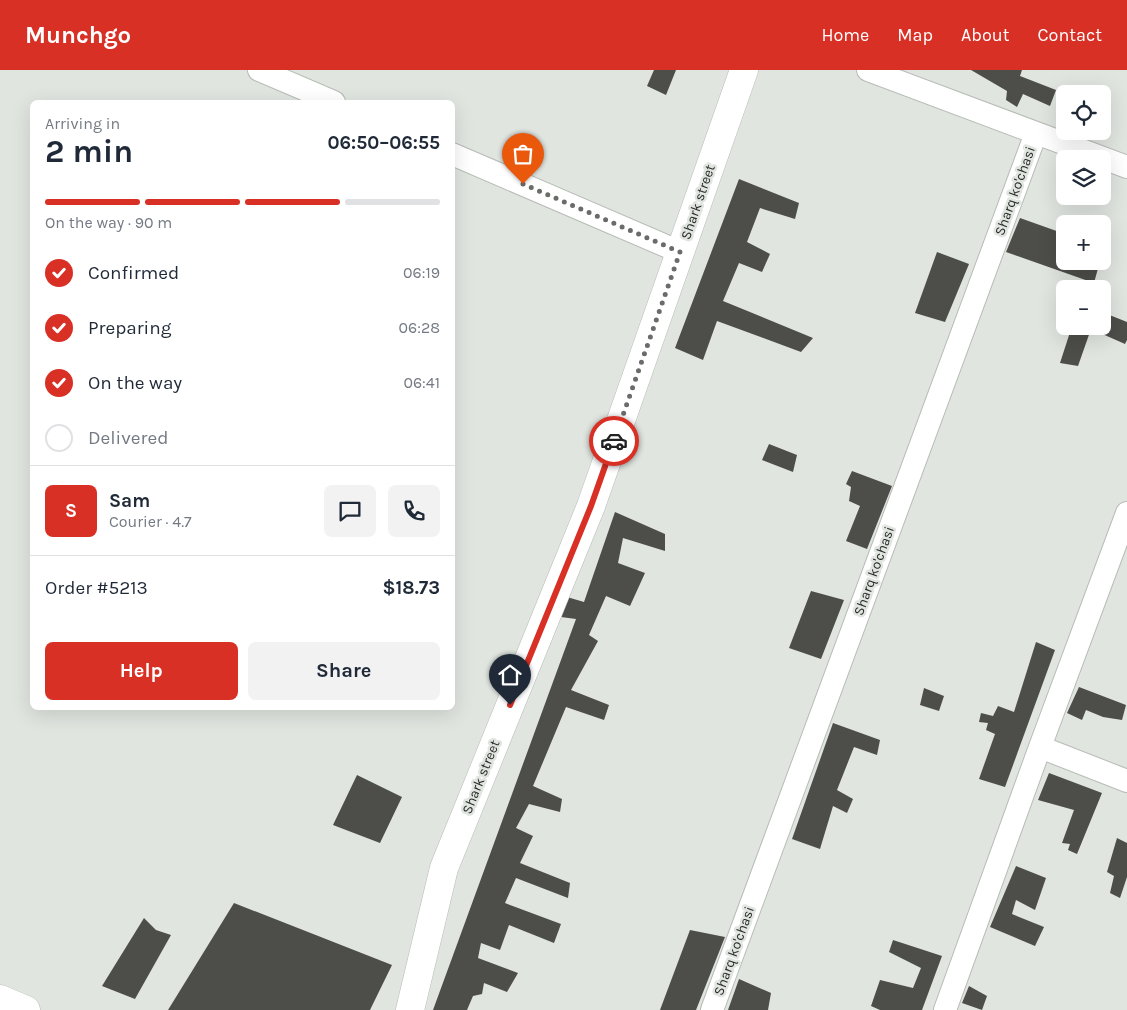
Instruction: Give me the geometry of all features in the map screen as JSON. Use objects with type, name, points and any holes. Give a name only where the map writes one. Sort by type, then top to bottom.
[{"type":"main road","name":"Shark street","points":[[410,1010],[444,868],[591,506],[744,70]]},
{"type":"main road","points":[[0,999],[26,1010]]},
{"type":"street","points":[[259,70],[329,100]]},
{"type":"street","name":"Sharq ko'chasi","points":[[868,70],[1127,167]]},
{"type":"street","name":"Sharq ko'chasi","points":[[712,1010],[1036,133]]},
{"type":"street","points":[[455,155],[680,252]]},
{"type":"street","points":[[945,1010],[1127,513]]},
{"type":"street","points":[[1040,747],[1127,781]]},
{"type":"building","points":[[654,70],[676,70],[666,95],[647,86]]},
{"type":"building","points":[[971,70],[1022,70],[1020,76],[1056,90],[1050,106],[1023,94],[1017,107],[1006,100],[1007,91]]},
{"type":"building","points":[[739,179],[799,203],[795,219],[760,208],[747,242],[770,254],[762,272],[739,263],[723,301],[813,338],[801,352],[717,321],[703,360],[675,348]]},
{"type":"building","points":[[1020,218],[1056,231],[1056,270],[1006,252]]},
{"type":"building","points":[[937,252],[969,264],[945,322],[915,313]]},
{"type":"building","points":[[1057,270],[1098,270],[1095,280],[1085,280]]},
{"type":"building","points":[[1111,316],[1127,322],[1127,340],[1125,344],[1105,335],[1111,335]]},
{"type":"building","points":[[1069,335],[1089,335],[1078,366],[1060,363]]},
{"type":"building","points":[[769,444],[797,455],[793,472],[762,460]]},
{"type":"building","points":[[852,471],[892,486],[867,549],[846,541],[860,506],[849,501],[851,487],[846,484]]},
{"type":"building","points":[[615,512],[665,534],[665,551],[623,538],[618,563],[645,573],[630,606],[606,596],[589,635],[598,641],[571,690],[609,705],[604,720],[566,707],[533,786],[562,799],[560,812],[529,804],[516,828],[533,836],[520,863],[570,883],[568,898],[516,878],[505,903],[561,924],[554,943],[509,925],[500,950],[481,943],[478,958],[518,973],[507,992],[484,983],[482,994],[473,996],[467,1010],[433,1010],[576,619],[561,617],[567,597],[584,602]]},
{"type":"building","points":[[811,591],[844,600],[821,659],[789,648]]},
{"type":"building","points":[[1036,642],[1055,650],[1005,787],[979,779],[995,734],[986,730],[988,723],[979,722],[981,713],[993,716],[998,706],[1014,712]]},
{"type":"building","points":[[1079,687],[1126,705],[1122,720],[1103,717],[1086,710],[1082,720],[1067,713]]},
{"type":"building","points":[[924,688],[944,696],[939,711],[920,705]]},
{"type":"building","points":[[833,723],[880,740],[877,755],[854,747],[837,790],[853,799],[847,813],[833,806],[820,849],[792,839]]},
{"type":"building","points":[[1049,773],[1102,793],[1077,854],[1068,850],[1070,844],[1062,843],[1074,810],[1038,800]]},
{"type":"building","points":[[357,775],[402,797],[380,843],[333,825]]},
{"type":"building","points":[[1117,838],[1127,843],[1127,877],[1120,898],[1110,893],[1114,876],[1107,872]]},
{"type":"building","points":[[1016,866],[1046,878],[1035,910],[1016,900],[1012,914],[1044,927],[1035,946],[990,927]]},
{"type":"building","points":[[234,903],[392,965],[370,1010],[168,1010]]},
{"type":"building","points":[[144,918],[156,930],[171,935],[135,999],[102,986]]},
{"type":"building","points":[[690,930],[725,937],[696,1010],[660,1010]]},
{"type":"building","points":[[893,940],[942,956],[922,1010],[880,1010],[871,1006],[880,980],[913,988],[921,968],[889,952]]},
{"type":"building","points":[[739,979],[771,993],[768,1010],[728,1010]]},
{"type":"building","points":[[969,986],[987,996],[982,1010],[962,1003]]},
{"type":"way so far","points":[[523,184],[680,252],[614,441]]},
{"type":"route","points":[[510,705],[591,506],[614,441]]}]
